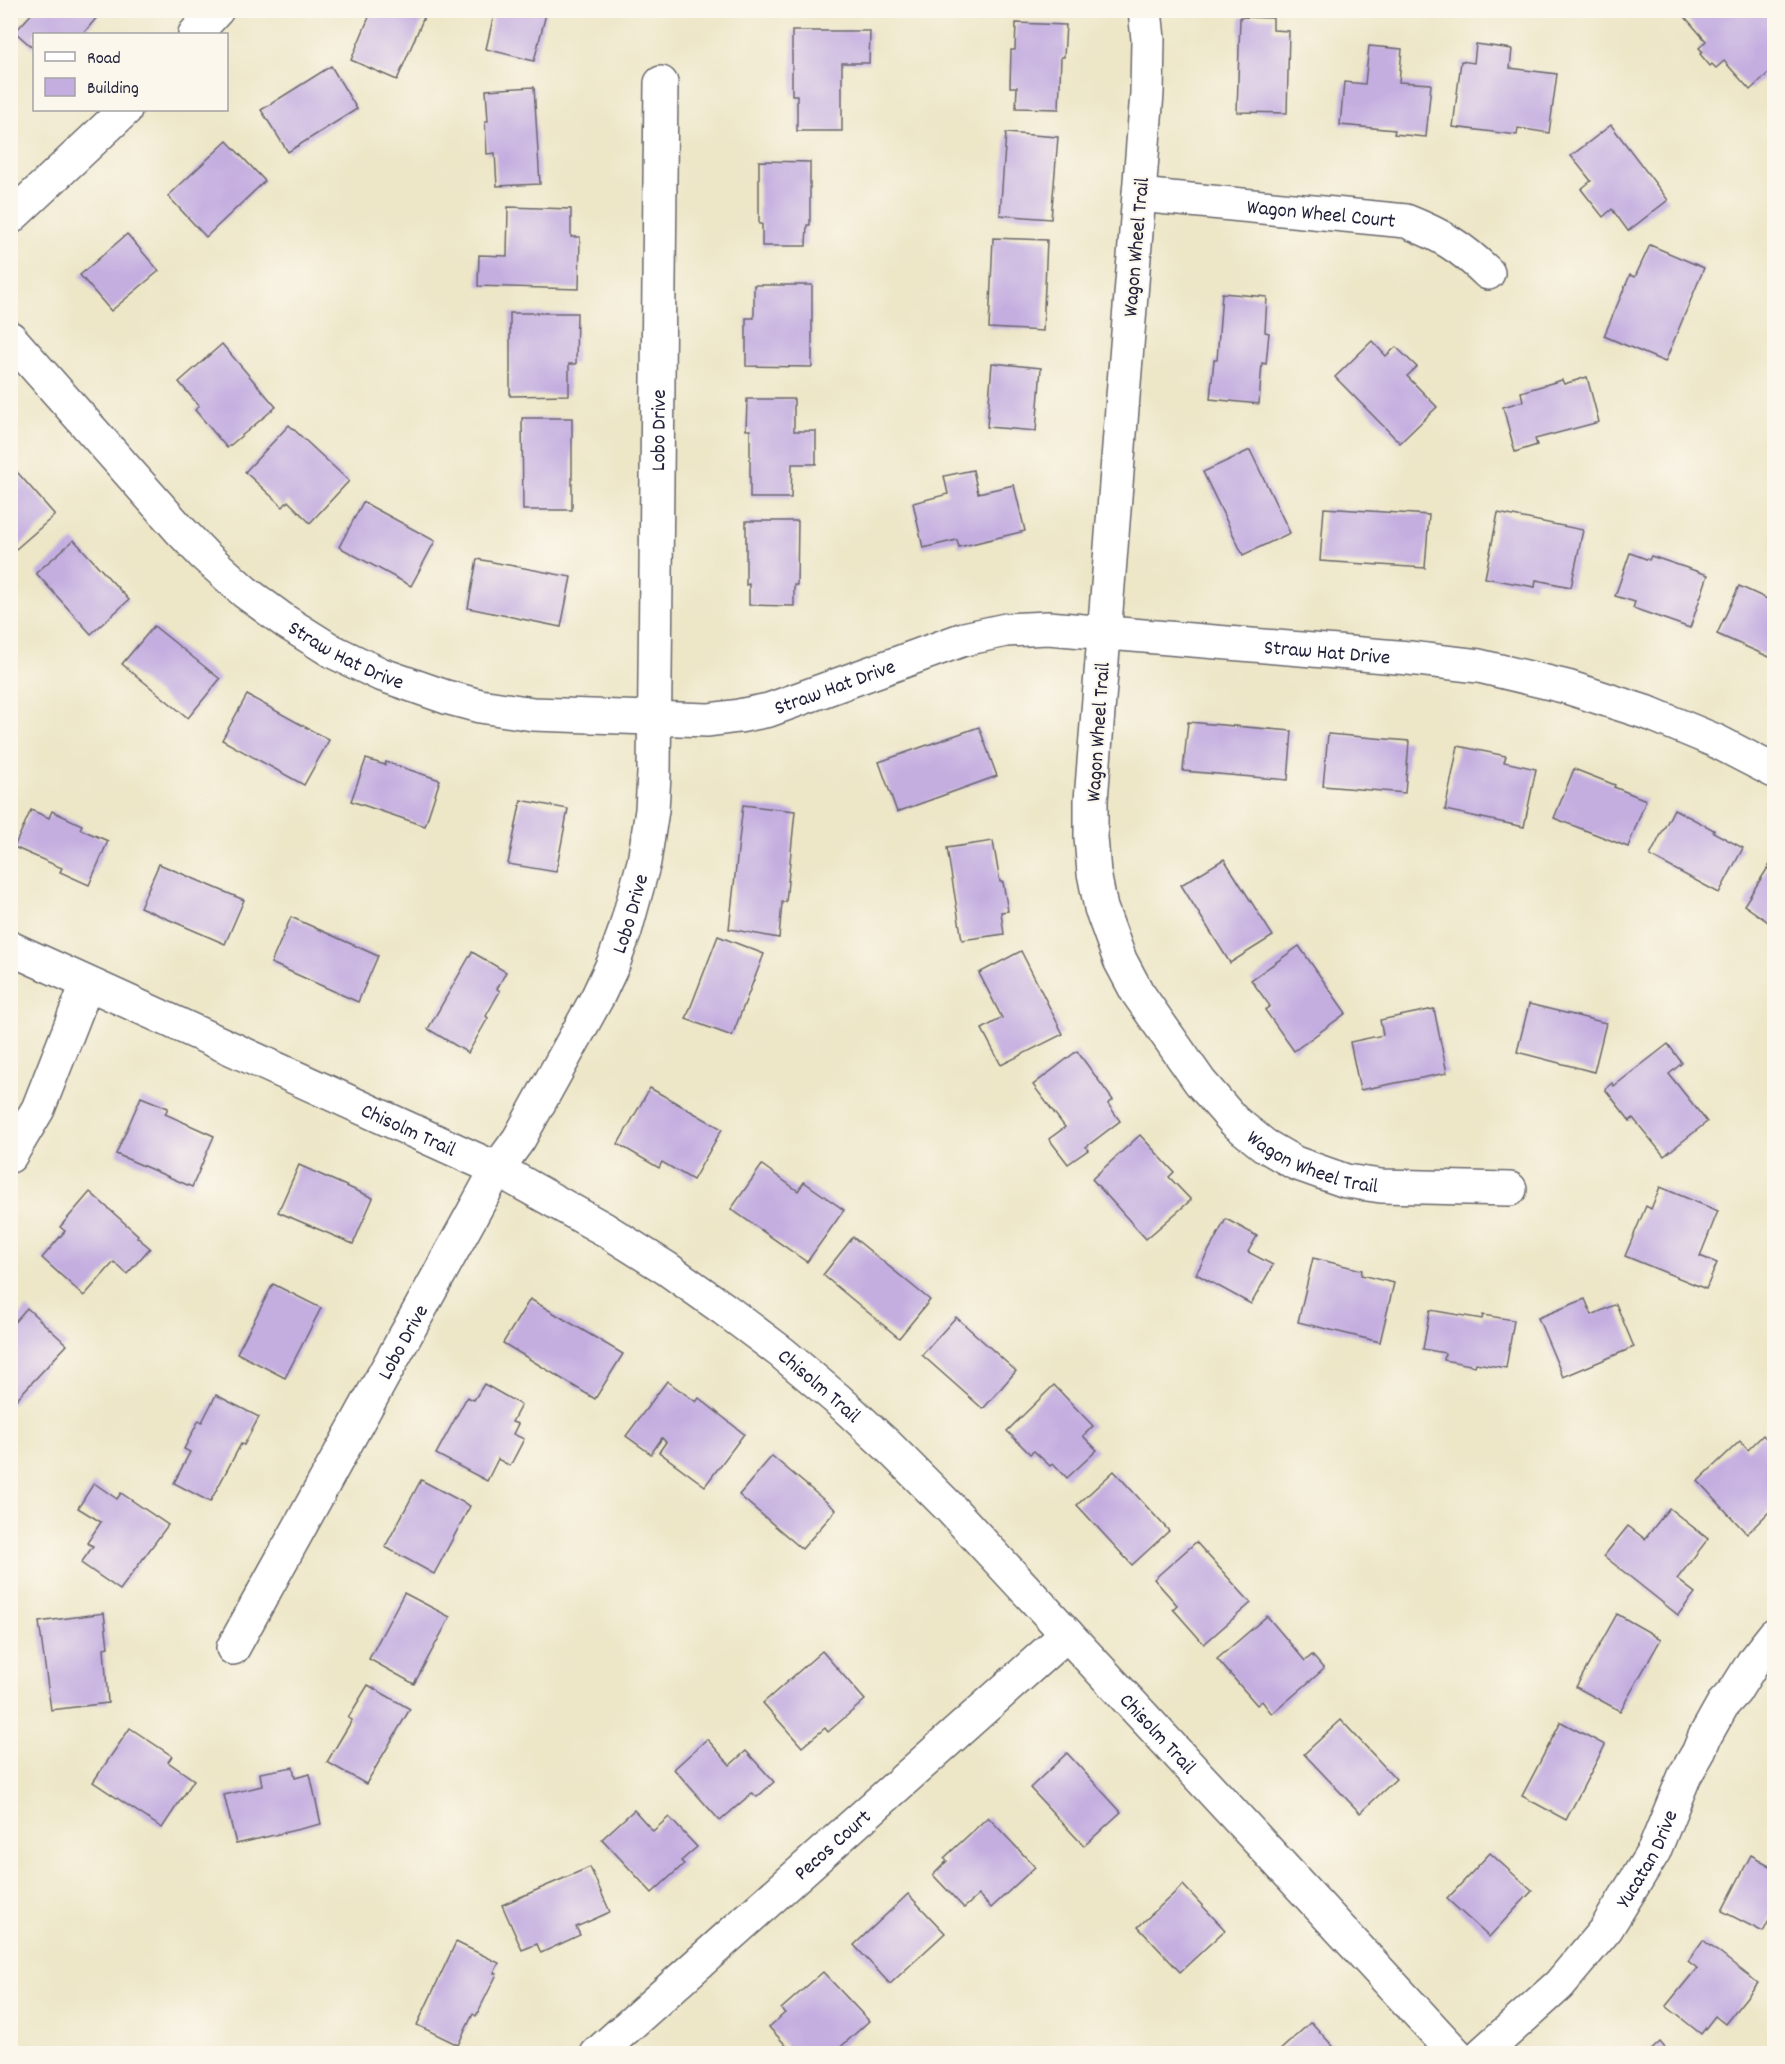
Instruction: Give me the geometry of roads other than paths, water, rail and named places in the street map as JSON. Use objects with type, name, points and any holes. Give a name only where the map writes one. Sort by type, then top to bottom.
[{"type":"street","points":[[196,33],[217,10]]},
{"type":"street","name":"Wagon Wheel Trail","points":[[1145,10],[1148,39],[1147,93],[1091,819],[1094,873],[1101,908],[1128,976],[1200,1082],[1222,1109],[1250,1135],[1279,1155],[1311,1170],[1364,1185],[1510,1189]]},
{"type":"street","name":"Lobo Drive","points":[[233,1648],[497,1169],[519,1139],[598,996],[620,948],[644,862],[650,828],[654,774],[661,83]]},
{"type":"street","points":[[10,218],[124,111]]},
{"type":"street","name":"Wagon Wheel Court","points":[[1139,195],[1406,221],[1431,230],[1455,244],[1488,273]]},
{"type":"street","name":"Straw Hat Drive","points":[[10,338],[204,555],[245,592],[324,646],[380,674],[480,706],[533,714],[655,720],[708,720],[739,717],[769,710],[964,639],[995,631],[1048,628],[1409,658],[1479,666],[1567,687],[1651,714],[1716,741],[1774,771]]},
{"type":"street","name":"Chisolm Trail","points":[[10,948],[497,1169],[604,1229],[666,1268],[781,1352],[888,1446],[951,1509],[1456,2054]]},
{"type":"street","points":[[10,1156],[38,1109],[87,984]]},
{"type":"street","name":"Pecos Court","points":[[597,2054],[1067,1634]]},
{"type":"street","name":"Yucatan Drive","points":[[1482,2054],[1559,1985],[1606,1929],[1654,1851],[1674,1799],[1723,1704],[1735,1691],[1755,1659],[1774,1635]]}]
